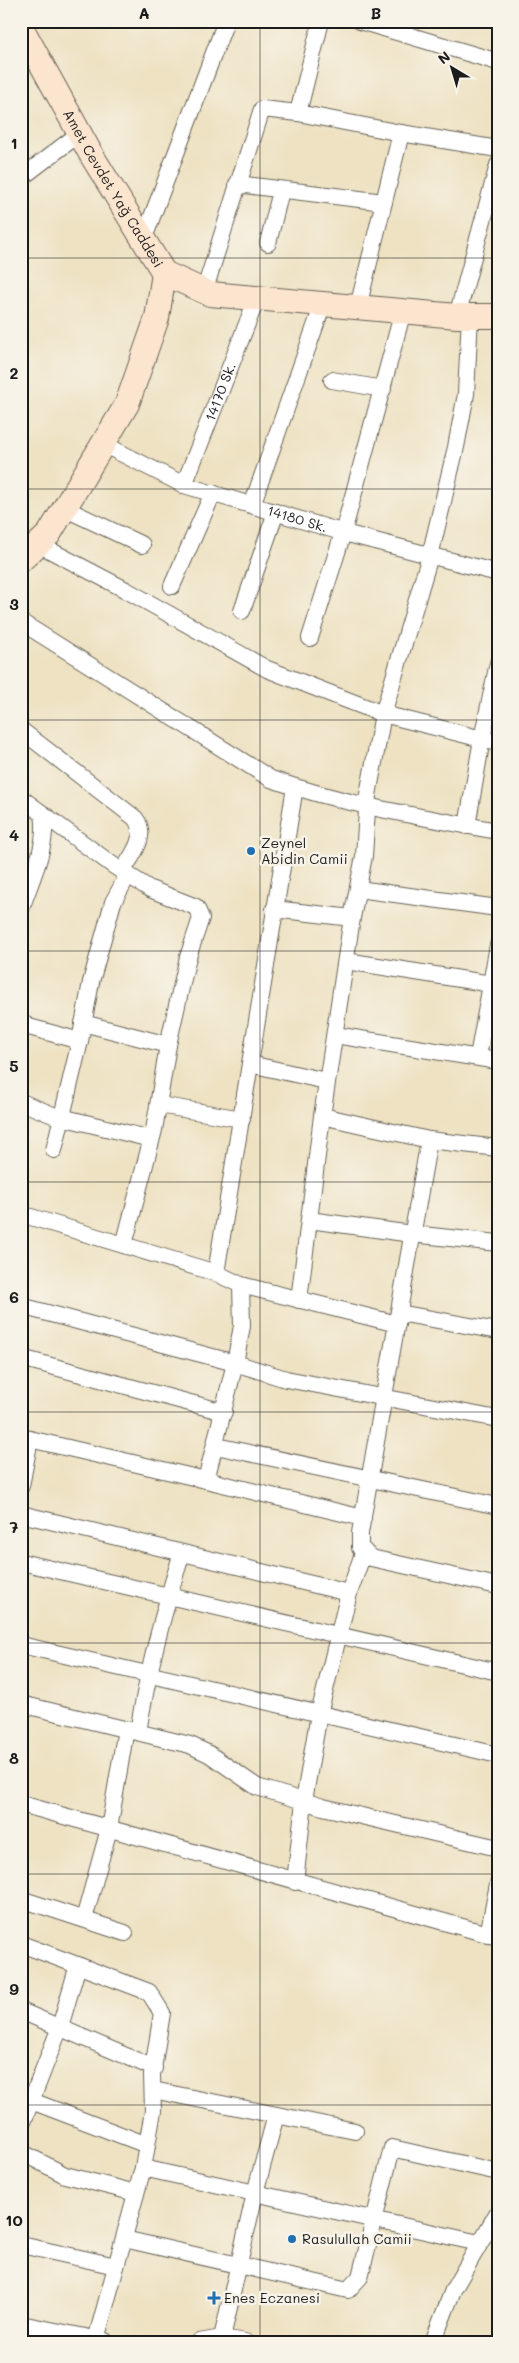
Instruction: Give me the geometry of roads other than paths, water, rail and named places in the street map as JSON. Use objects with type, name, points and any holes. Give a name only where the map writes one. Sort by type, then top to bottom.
[{"type":"main road","name":"Amet Cevdet Yağ Caddesi","points":[[21,28],[80,133],[164,273],[157,318],[127,404],[48,534],[21,560]]},
{"type":"main road","points":[[164,273],[204,292],[464,316],[498,316]]},
{"type":"street","points":[[144,238],[226,21]]},
{"type":"street","points":[[298,113],[321,21]]},
{"type":"street","points":[[360,21],[498,62]]},
{"type":"street","points":[[204,292],[262,109],[298,113],[498,149]]},
{"type":"street","points":[[21,178],[80,133]]},
{"type":"street","points":[[358,307],[401,133]]},
{"type":"street","points":[[299,1300],[326,1080],[364,856],[368,808],[383,714],[430,556],[456,447],[466,394],[464,316],[493,203],[498,165]]},
{"type":"street","points":[[237,184],[281,191],[384,202]]},
{"type":"street","points":[[268,243],[281,191]]},
{"type":"street","name":"14170 Sk.","points":[[184,485],[257,298]]},
{"type":"street","points":[[252,505],[323,304]]},
{"type":"street","points":[[310,638],[343,533],[403,311]]},
{"type":"street","points":[[332,380],[383,389]]},
{"type":"street","name":"14180 Sk.","points":[[103,444],[184,485],[343,533],[498,573]]},
{"type":"street","points":[[172,586],[213,493]]},
{"type":"street","points":[[64,508],[142,545]]},
{"type":"street","points":[[242,611],[276,512]]},
{"type":"street","points":[[38,544],[267,668],[383,714],[498,743]]},
{"type":"street","points":[[21,622],[271,779],[368,808],[498,831]]},
{"type":"street","points":[[467,826],[482,739],[498,663]]},
{"type":"street","points":[[21,730],[135,818],[140,825],[141,834],[138,846],[113,902],[90,982],[80,1041],[54,1150]]},
{"type":"street","points":[[216,1273],[294,787]]},
{"type":"street","points":[[21,798],[150,889],[196,907],[201,918],[188,957],[168,1046],[151,1139],[124,1245]]},
{"type":"street","points":[[21,908],[44,841],[46,828],[43,814]]},
{"type":"street","points":[[358,889],[498,908]]},
{"type":"street","points":[[274,909],[352,918]]},
{"type":"street","points":[[478,1058],[494,984],[498,945]]},
{"type":"street","points":[[346,961],[494,984]]},
{"type":"street","points":[[21,1022],[29,1028],[80,1041]]},
{"type":"street","points":[[83,1023],[168,1046]]},
{"type":"street","points":[[335,1035],[498,1061]]},
{"type":"street","points":[[250,1064],[326,1080]]},
{"type":"street","points":[[21,1102],[62,1118],[151,1139]]},
{"type":"street","points":[[158,1105],[242,1119]]},
{"type":"street","points":[[322,1116],[429,1140],[498,1148]]},
{"type":"street","points":[[429,1140],[363,1518],[360,1548],[371,1558],[498,1586]]},
{"type":"street","points":[[21,1214],[216,1273],[241,1285],[299,1300],[398,1319],[498,1331]]},
{"type":"street","points":[[309,1220],[498,1243]]},
{"type":"street","points":[[206,1480],[224,1412],[242,1326],[241,1285]]},
{"type":"street","points":[[21,1306],[235,1363],[286,1379],[498,1419]]},
{"type":"street","points":[[21,1358],[224,1412]]},
{"type":"street","points":[[21,1486],[26,1438],[363,1518]]},
{"type":"street","points":[[216,1446],[370,1477],[498,1506]]},
{"type":"street","points":[[21,1514],[349,1593]]},
{"type":"street","points":[[295,1882],[304,1801],[319,1714],[349,1593],[364,1551]]},
{"type":"street","points":[[84,1919],[109,1829],[167,1597],[182,1553]]},
{"type":"street","points":[[21,1562],[498,1672]]},
{"type":"street","points":[[21,1645],[498,1755]]},
{"type":"street","points":[[21,1704],[190,1745],[209,1754],[257,1787],[304,1801],[498,1848]]},
{"type":"street","points":[[21,1804],[493,1936],[498,1884]]},
{"type":"street","points":[[21,1899],[125,1933]]},
{"type":"street","points":[[21,1944],[149,1992],[162,2013],[154,2068],[153,2111],[148,2145],[116,2266],[101,2341],[79,2339],[21,2324]]},
{"type":"street","points":[[21,2127],[26,2099],[60,2027],[78,1965]]},
{"type":"street","points":[[21,2011],[154,2068]]},
{"type":"street","points":[[153,2090],[355,2131]]},
{"type":"street","points":[[26,2099],[148,2145]]},
{"type":"street","points":[[222,2338],[255,2193],[276,2115]]},
{"type":"street","points":[[124,2239],[348,2290],[360,2277],[392,2148],[498,2172]]},
{"type":"street","points":[[21,2152],[65,2174],[136,2193]]},
{"type":"street","points":[[143,2168],[479,2243]]},
{"type":"street","points":[[434,2342],[453,2290],[498,2212]]},
{"type":"street","points":[[21,2245],[116,2266]]},
{"type":"street","points":[[199,2342],[222,2338],[245,2342]]},
{"type":"place","name":"Zeynel Abidin Camii","points":[[251,851]]},
{"type":"place","name":"Rasulullah Camii","points":[[292,2239]]},
{"type":"place","name":"Enes Eczanesi","points":[[214,2298]]}]
